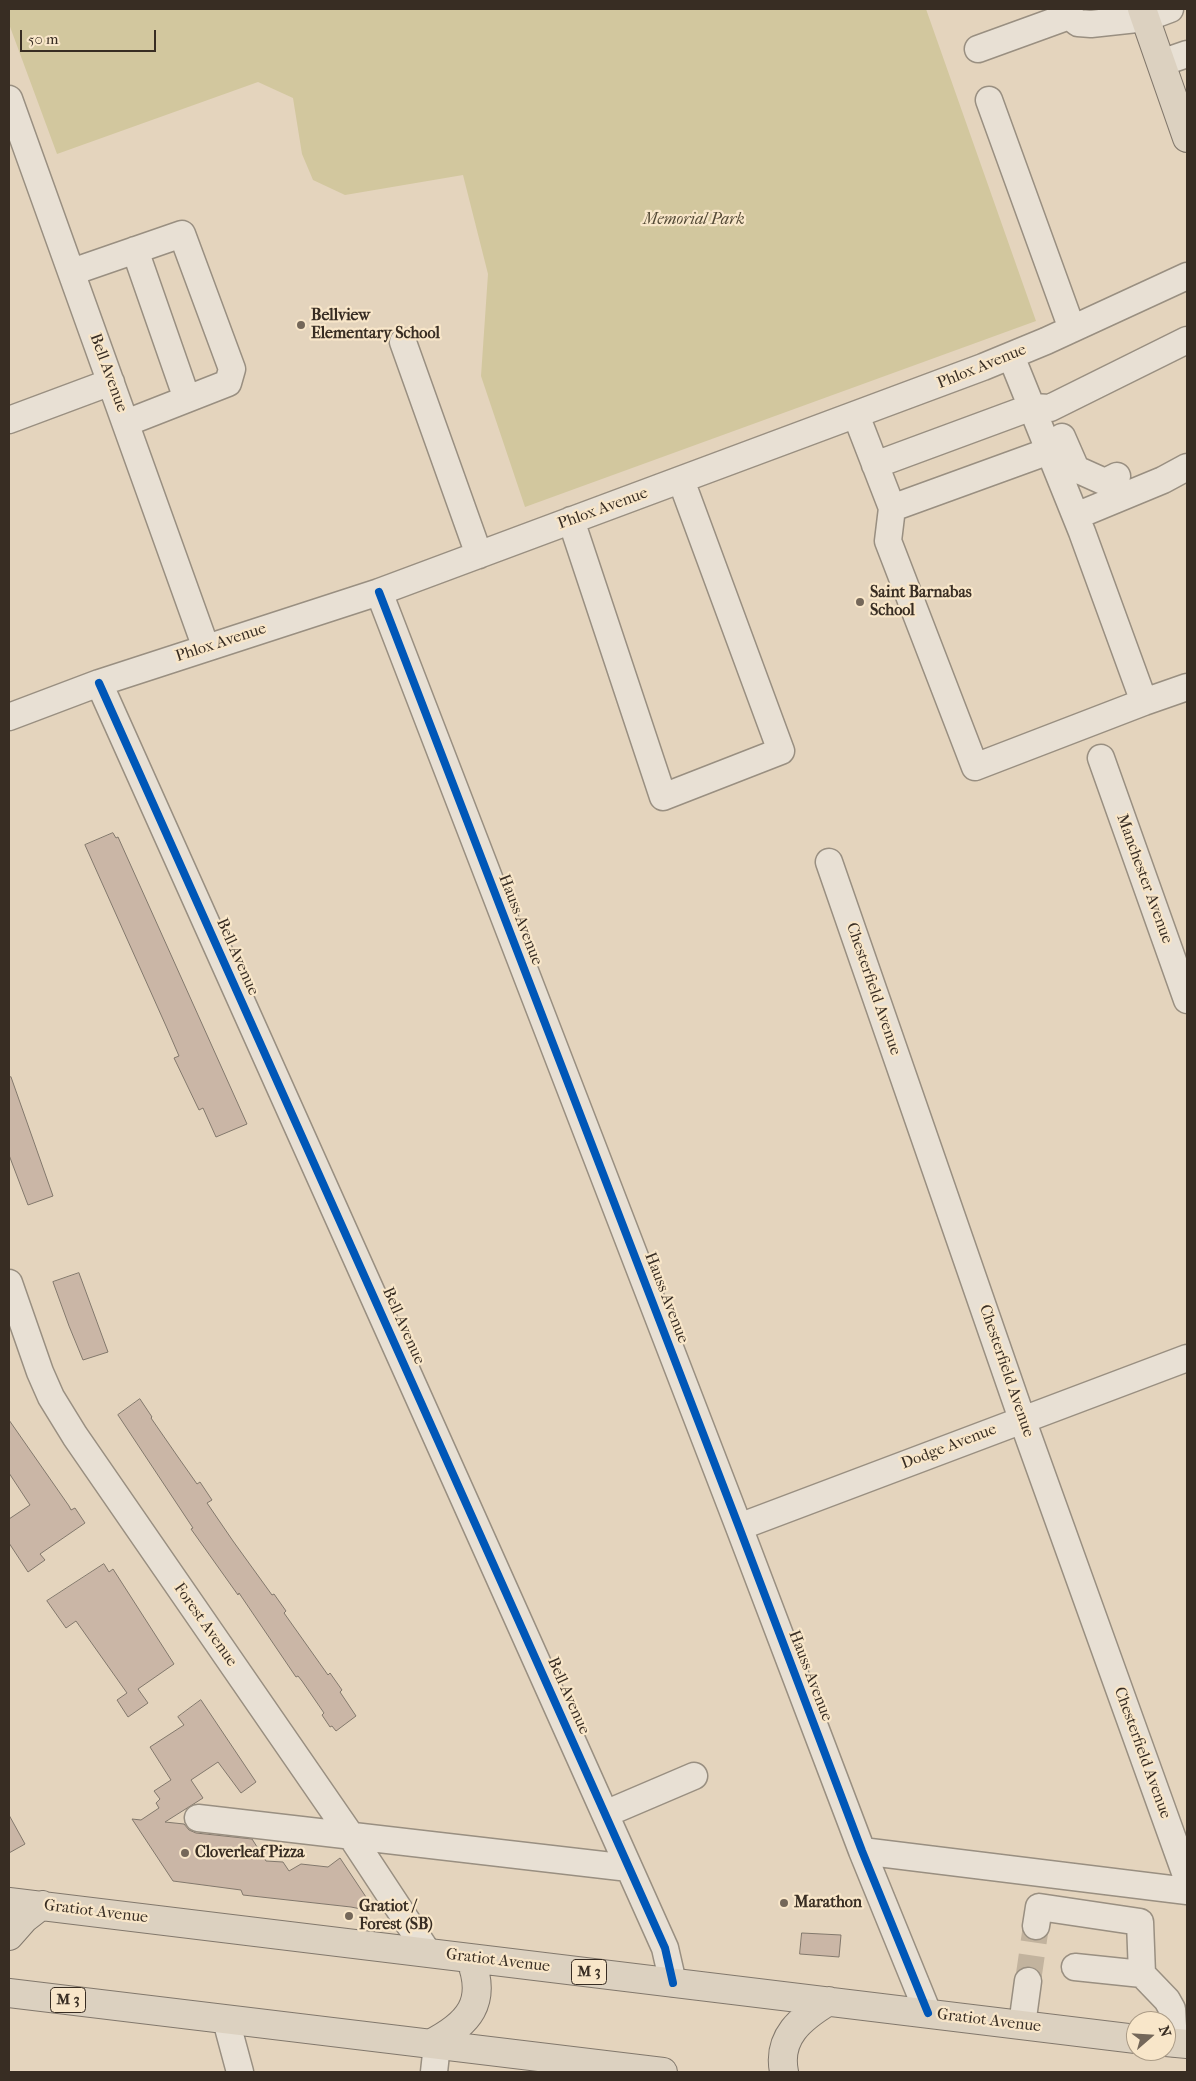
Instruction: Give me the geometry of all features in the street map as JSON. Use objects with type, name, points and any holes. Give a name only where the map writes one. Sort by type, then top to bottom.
[{"type":"main road","points":[[1153,12],[1161,63],[1187,138]]},
{"type":"main road","name":"Gratiot Avenue","points":[[9,1902],[1126,2037]]},
{"type":"main road","points":[[9,1936],[24,1919],[42,1906]]},
{"type":"main road","points":[[434,2045],[462,2024],[474,2005],[478,1995],[478,1982],[470,1958]]},
{"type":"main road","name":"M 3","points":[[9,1993],[434,2045],[550,2066],[663,2072]]},
{"type":"main road","points":[[784,2072],[783,2050],[793,2030],[812,2012],[829,2001]]},
{"type":"street","points":[[978,49],[1068,12],[1078,23],[1091,24],[1153,12]]},
{"type":"street","points":[[1161,63],[1187,54]]},
{"type":"street","name":"Bell Avenue","points":[[9,99],[13,126],[72,272],[206,648]]},
{"type":"street","points":[[989,100],[1072,329]]},
{"type":"street","points":[[72,272],[182,234],[232,368],[228,383],[126,424]]},
{"type":"street","points":[[135,250],[187,399]]},
{"type":"street","name":"Phlox Avenue","points":[[9,717],[206,648],[378,592],[856,415],[1011,356],[1187,276]]},
{"type":"street","points":[[875,466],[1041,408],[1187,340]]},
{"type":"street","points":[[403,342],[479,555]]},
{"type":"street","points":[[1011,356],[1076,469],[1105,482],[1132,468],[1163,480]]},
{"type":"street","points":[[9,420],[111,382]]},
{"type":"street","points":[[1041,408],[1049,451],[1076,516],[1144,702]]},
{"type":"street","points":[[856,415],[892,508],[888,541],[975,766],[1187,687]]},
{"type":"street","points":[[892,508],[1049,451]]},
{"type":"street","points":[[1076,516],[1163,480],[1187,467]]},
{"type":"street","points":[[571,520],[663,797],[781,751],[681,480]]},
{"type":"street","name":"Hauss Avenue","points":[[378,592],[862,1851],[928,2013]]},
{"type":"street","name":"Bell Avenue","points":[[100,684],[665,1948],[673,1983]]},
{"type":"street","name":"Manchester Avenue","points":[[1101,758],[1187,1000]]},
{"type":"street","name":"Chesterfield Avenue","points":[[829,862],[1022,1419],[1187,1878]]},
{"type":"street","name":"Forest Avenue","points":[[9,1283],[51,1397],[81,1444],[351,1836],[428,1953]]},
{"type":"street","name":"Dodge Avenue","points":[[739,1527],[1187,1358]]},
{"type":"street","points":[[605,1814],[694,1776]]},
{"type":"street","points":[[198,1818],[629,1868]]},
{"type":"street","points":[[862,1851],[1187,1891]]},
{"type":"street","points":[[1036,1926],[1039,1907],[1140,1922],[1142,1974]]},
{"type":"street","points":[[1075,1967],[1142,1974],[1168,2000],[1172,2011]]},
{"type":"street","points":[[1022,2024],[1028,1982]]},
{"type":"street","points":[[226,2020],[240,2072]]},
{"type":"street","points":[[434,2045],[434,2072]]},
{"type":"green space","name":"Memorial Park","points":[[9,9],[926,9],[1036,321],[525,507],[481,376],[488,274],[463,175],[345,195],[313,180],[302,154],[293,98],[258,82],[57,154],[9,24]]},
{"type":"building","points":[[113,833],[116,838],[118,837],[247,1124],[216,1137],[203,1108],[199,1110],[174,1058],[179,1056],[85,845]]},
{"type":"building","points":[[11,1077],[53,1196],[28,1205],[9,1155],[9,1078]]},
{"type":"building","points":[[79,1273],[108,1352],[83,1360],[53,1282]]},
{"type":"building","points":[[140,1399],[197,1484],[200,1482],[212,1500],[207,1503],[233,1541],[272,1595],[274,1594],[286,1611],[284,1613],[328,1675],[330,1673],[342,1690],[340,1692],[356,1716],[336,1731],[332,1726],[330,1727],[322,1715],[324,1713],[302,1681],[298,1676],[296,1677],[239,1593],[238,1595],[191,1529],[193,1528],[118,1415]]},
{"type":"building","points":[[9,1420],[71,1510],[75,1508],[85,1523],[40,1554],[45,1560],[28,1572],[9,1543],[9,1519],[30,1505],[9,1473]]},
{"type":"building","points":[[104,1564],[109,1572],[113,1569],[174,1664],[138,1689],[148,1703],[128,1717],[117,1700],[127,1693],[76,1621],[66,1628],[47,1601]]},
{"type":"building","points":[[201,1700],[256,1782],[241,1793],[218,1762],[191,1780],[203,1798],[165,1822],[184,1824],[189,1830],[196,1833],[252,1839],[266,1861],[283,1862],[289,1871],[301,1864],[328,1867],[340,1858],[376,1912],[351,1907],[243,1895],[241,1890],[173,1881],[132,1819],[141,1820],[159,1808],[156,1803],[160,1799],[154,1791],[171,1780],[150,1747],[184,1725],[178,1717]]},
{"type":"building","points":[[9,1815],[25,1844],[9,1853]]},
{"type":"building","points":[[802,1933],[841,1935],[839,1957],[800,1954]]},
{"type":"tunnel","points":[[1028,1981],[1036,1926]]},
{"type":"cycle path","points":[[379,592],[862,1851],[928,2013]]},
{"type":"cycle path","points":[[99,683],[665,1948],[673,1983]]},
{"type":"place","name":"Bellview Elementary School","points":[[301,325]]},
{"type":"place","name":"Saint Barnabas School","points":[[860,602]]},
{"type":"place","name":"Cloverleaf Pizza","points":[[185,1853]]},
{"type":"place","name":"Marathon","points":[[784,1903]]},
{"type":"place","name":"Gratiot / Forest (SB)","points":[[349,1916]]}]
